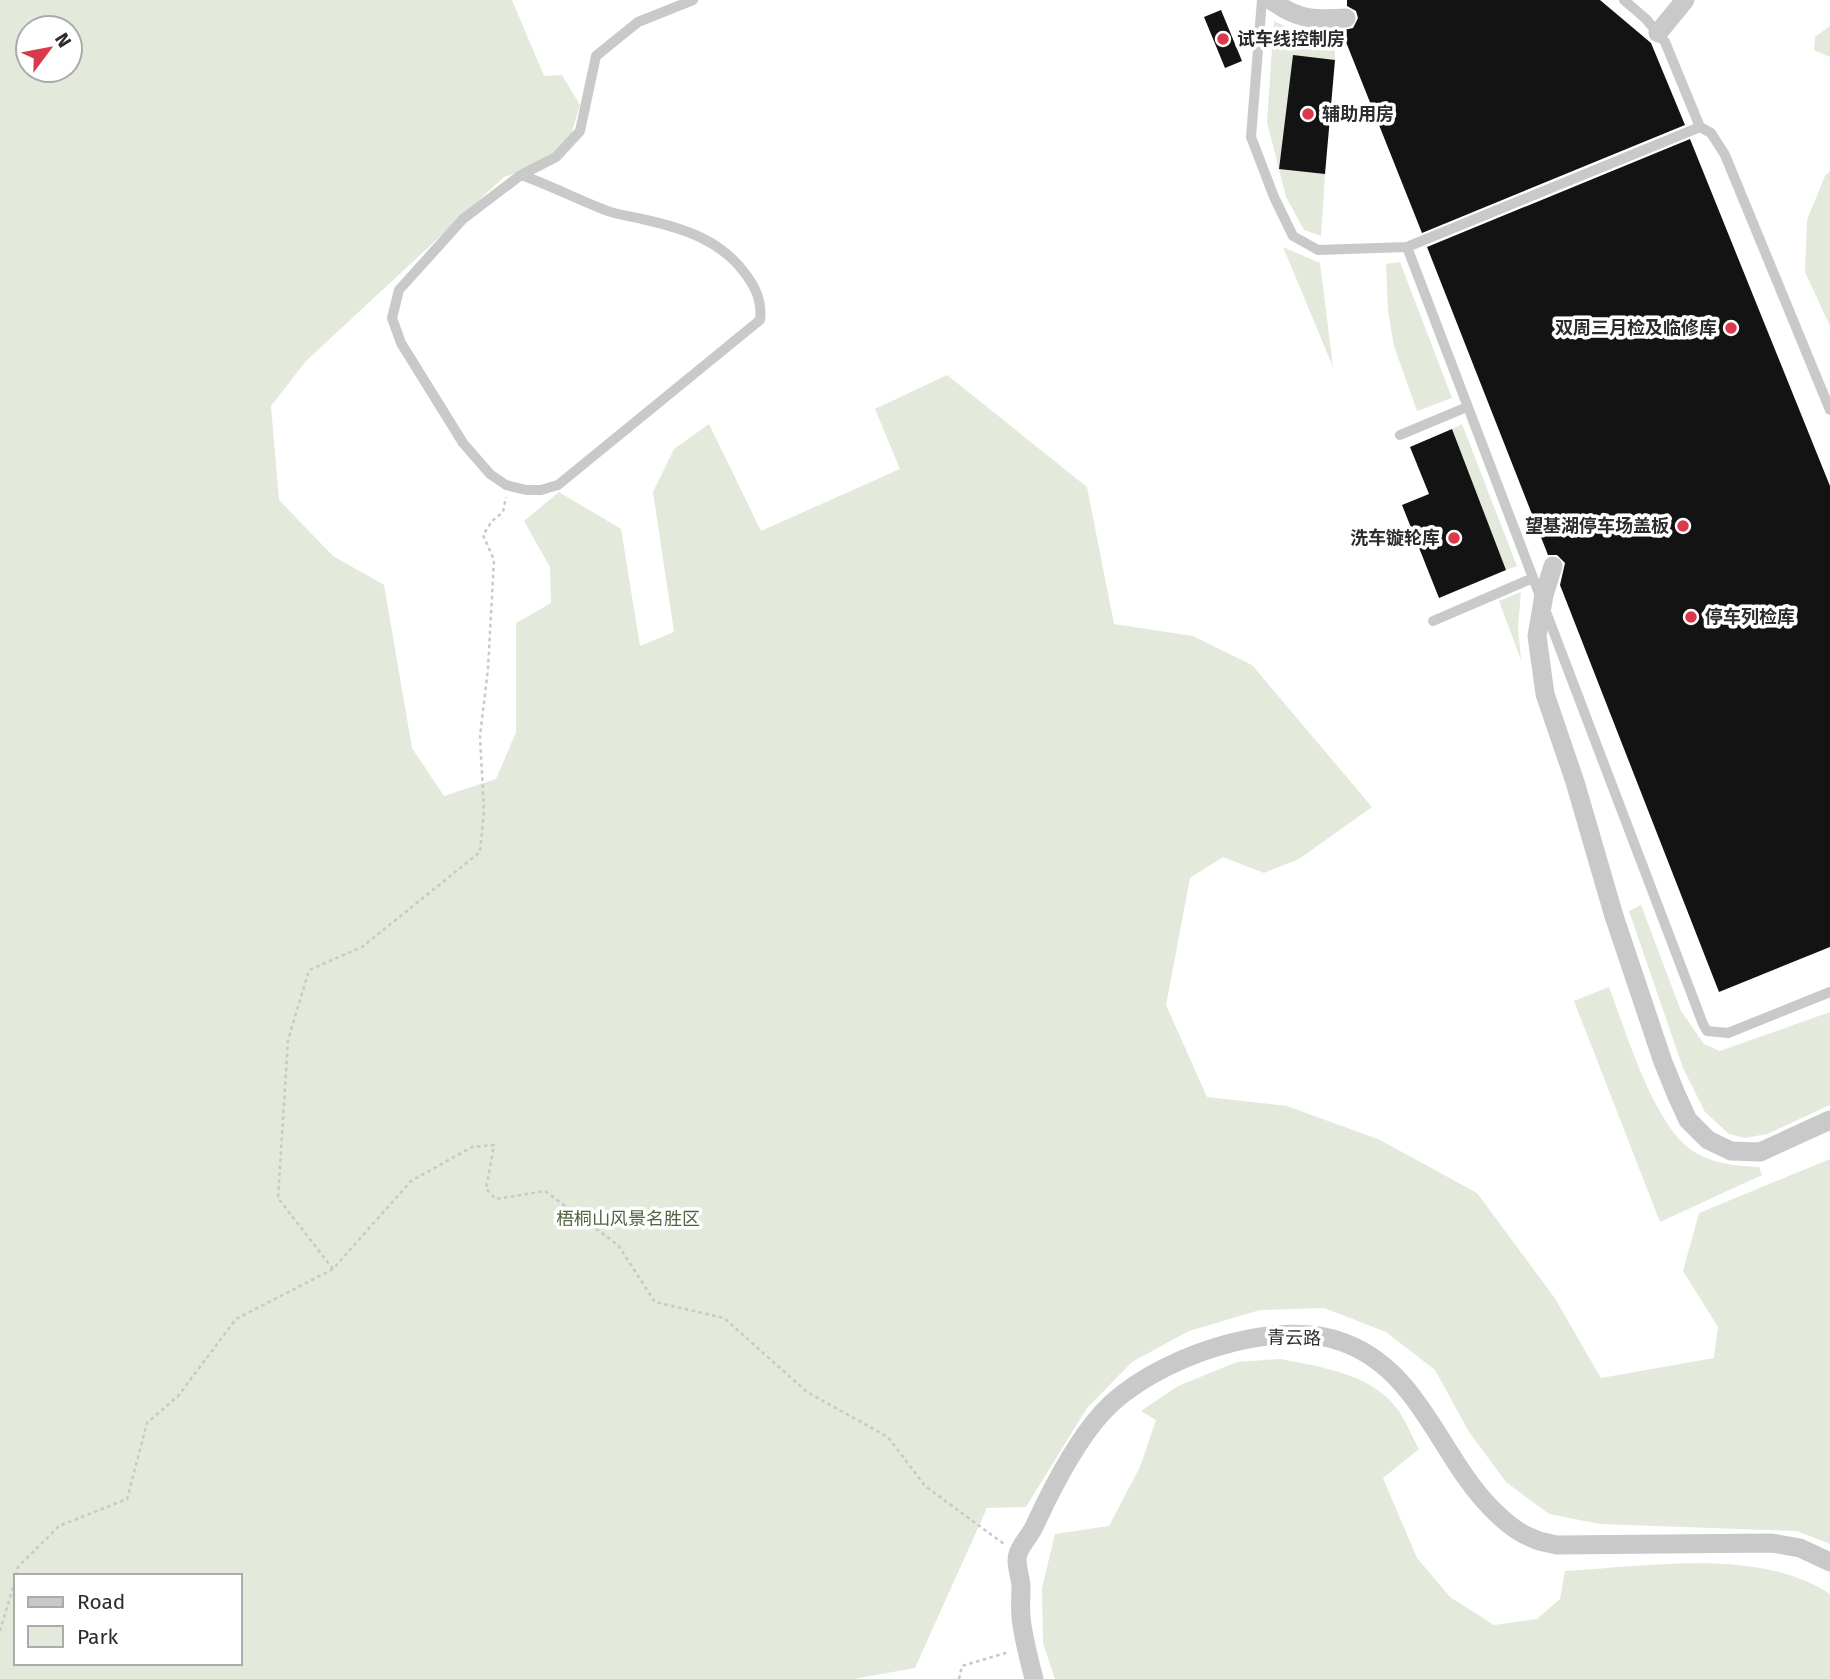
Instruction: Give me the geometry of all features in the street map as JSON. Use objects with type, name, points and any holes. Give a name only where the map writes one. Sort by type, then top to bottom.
[{"type":"street","points":[[1271,0],[1297,16],[1314,20],[1346,18]]},
{"type":"street","points":[[1658,33],[1685,0]]},
{"type":"street","points":[[1553,566],[1544,594],[1537,636],[1545,694],[1663,1062],[1688,1120],[1708,1140],[1731,1151],[1760,1152],[1830,1121]]},
{"type":"street","name":"青云路","points":[[1017,1554],[1032,1532],[1042,1508],[1087,1431],[1103,1411],[1124,1393],[1152,1375],[1198,1354],[1255,1338],[1314,1335],[1345,1342],[1375,1358],[1400,1379],[1420,1405],[1477,1494],[1503,1520],[1530,1538],[1557,1545],[1772,1542],[1800,1548],[1830,1562]]},
{"type":"street","points":[[1017,1554],[1021,1616],[1034,1679]]},
{"type":"lane","points":[[521,175],[550,184],[608,211],[668,225],[700,236],[721,248],[737,262],[754,285],[762,307],[760,320],[558,485],[541,491],[506,485],[490,474],[463,443],[401,343],[392,317],[399,290],[463,219],[521,175],[556,157],[580,131],[596,56],[638,22],[693,0]]},
{"type":"lane","points":[[1262,0],[1251,137],[1274,197],[1293,236],[1318,250],[1407,247],[1700,127]]},
{"type":"lane","points":[[1624,0],[1665,42],[1700,127],[1711,133],[1725,155],[1830,410]]},
{"type":"lane","points":[[1407,247],[1707,1031],[1728,1033],[1830,992]]},
{"type":"lane","points":[[1400,435],[1467,407]]},
{"type":"lane","points":[[1433,621],[1533,578]]},
{"type":"path","points":[[332,1269],[278,1198],[288,1040],[309,970],[362,947],[480,852],[484,811],[480,736],[488,669],[494,561],[483,536],[492,521],[503,512],[506,485]]},
{"type":"path","points":[[16,1574],[18,1567],[59,1526],[127,1499],[147,1423],[178,1396],[236,1320],[332,1269],[411,1181],[472,1147],[494,1145],[486,1189],[496,1199],[545,1191],[618,1245],[655,1301],[724,1318],[807,1392],[888,1437],[925,1486],[1017,1554]]},
{"type":"path","points":[[0,1631],[14,1583]]},
{"type":"path","points":[[959,1679],[962,1666],[1026,1646]]},
{"type":"green space","name":"梧桐山风景名胜区","points":[[0,0],[512,0],[544,76],[562,75],[580,105],[564,157],[504,177],[306,361],[271,406],[279,500],[333,556],[384,585],[412,748],[444,796],[496,779],[516,732],[516,623],[551,603],[550,567],[524,521],[559,492],[621,529],[640,646],[674,632],[653,492],[674,449],[709,424],[761,531],[900,469],[875,409],[947,375],[1087,487],[1114,624],[1193,636],[1252,665],[1372,807],[1299,859],[1264,873],[1223,857],[1190,878],[1166,1005],[1207,1097],[1287,1106],[1380,1140],[1477,1193],[1554,1297],[1601,1378],[1714,1358],[1718,1327],[1683,1271],[1699,1213],[1830,1159],[1830,1544],[1797,1531],[1600,1524],[1549,1514],[1506,1482],[1469,1432],[1435,1370],[1386,1332],[1324,1308],[1260,1310],[1189,1331],[1132,1362],[1087,1408],[1026,1507],[987,1508],[915,1668],[853,1679],[0,1679]]},
{"type":"green space","points":[[1274,21],[1295,31],[1334,31],[1335,60],[1293,56],[1279,168],[1325,174],[1321,236],[1304,230],[1286,197],[1267,122]]},
{"type":"green space","points":[[1830,26],[1830,57],[1814,50],[1815,37]]},
{"type":"green space","points":[[1830,171],[1830,326],[1805,272],[1807,220],[1825,176]]},
{"type":"green space","points":[[1283,247],[1320,263],[1333,367]]},
{"type":"green space","points":[[1400,262],[1452,398],[1417,411],[1394,346],[1388,311],[1386,264]]},
{"type":"green space","points":[[1462,424],[1517,566],[1506,570],[1452,429]]},
{"type":"green space","points":[[1521,592],[1518,627],[1521,660],[1499,601]]},
{"type":"green space","points":[[1641,905],[1681,1011],[1704,1044],[1720,1051],[1830,1012],[1830,1105],[1767,1134],[1745,1138],[1729,1134],[1705,1112],[1683,1068],[1629,911]]},
{"type":"green space","points":[[1609,987],[1654,1102],[1681,1141],[1696,1153],[1711,1160],[1759,1167],[1762,1175],[1660,1222],[1574,1001]]},
{"type":"green space","points":[[1281,1359],[1357,1379],[1384,1395],[1395,1406],[1419,1449],[1383,1478],[1417,1558],[1450,1597],[1494,1625],[1537,1619],[1560,1599],[1565,1571],[1701,1563],[1770,1570],[1802,1579],[1830,1594],[1830,1679],[1055,1679],[1043,1643],[1042,1588],[1055,1534],[1109,1526],[1140,1467],[1156,1420],[1141,1411],[1178,1386],[1237,1362]]},
{"type":"building","points":[[1347,0],[1600,0],[1651,43],[1685,125],[1422,233],[1344,37],[1344,30],[1353,28],[1358,18],[1356,11],[1347,6]]},
{"type":"building","name":"试车线控制房","points":[[1221,10],[1242,61],[1225,68],[1204,17]]},
{"type":"building","name":"辅助用房","points":[[1293,55],[1335,60],[1325,174],[1279,169]]},
{"type":"building","name":"停车列检库","points":[[1690,139],[1830,486],[1830,947],[1719,992],[1560,585],[1565,563],[1557,555],[1548,555],[1427,247]]},
{"type":"building","name":"洗车镟轮库","points":[[1452,429],[1506,570],[1439,598],[1402,505],[1429,494],[1410,447]]},
{"type":"place","name":"试车线控制房","points":[[1223,39]]},
{"type":"place","name":"辅助用房","points":[[1308,114]]},
{"type":"place","name":"双周三月检及临修库","points":[[1731,328]]},
{"type":"place","name":"望基湖停车场盖板","points":[[1683,526]]},
{"type":"place","name":"洗车镟轮库","points":[[1454,538]]},
{"type":"place","name":"停车列检库","points":[[1691,617]]}]
